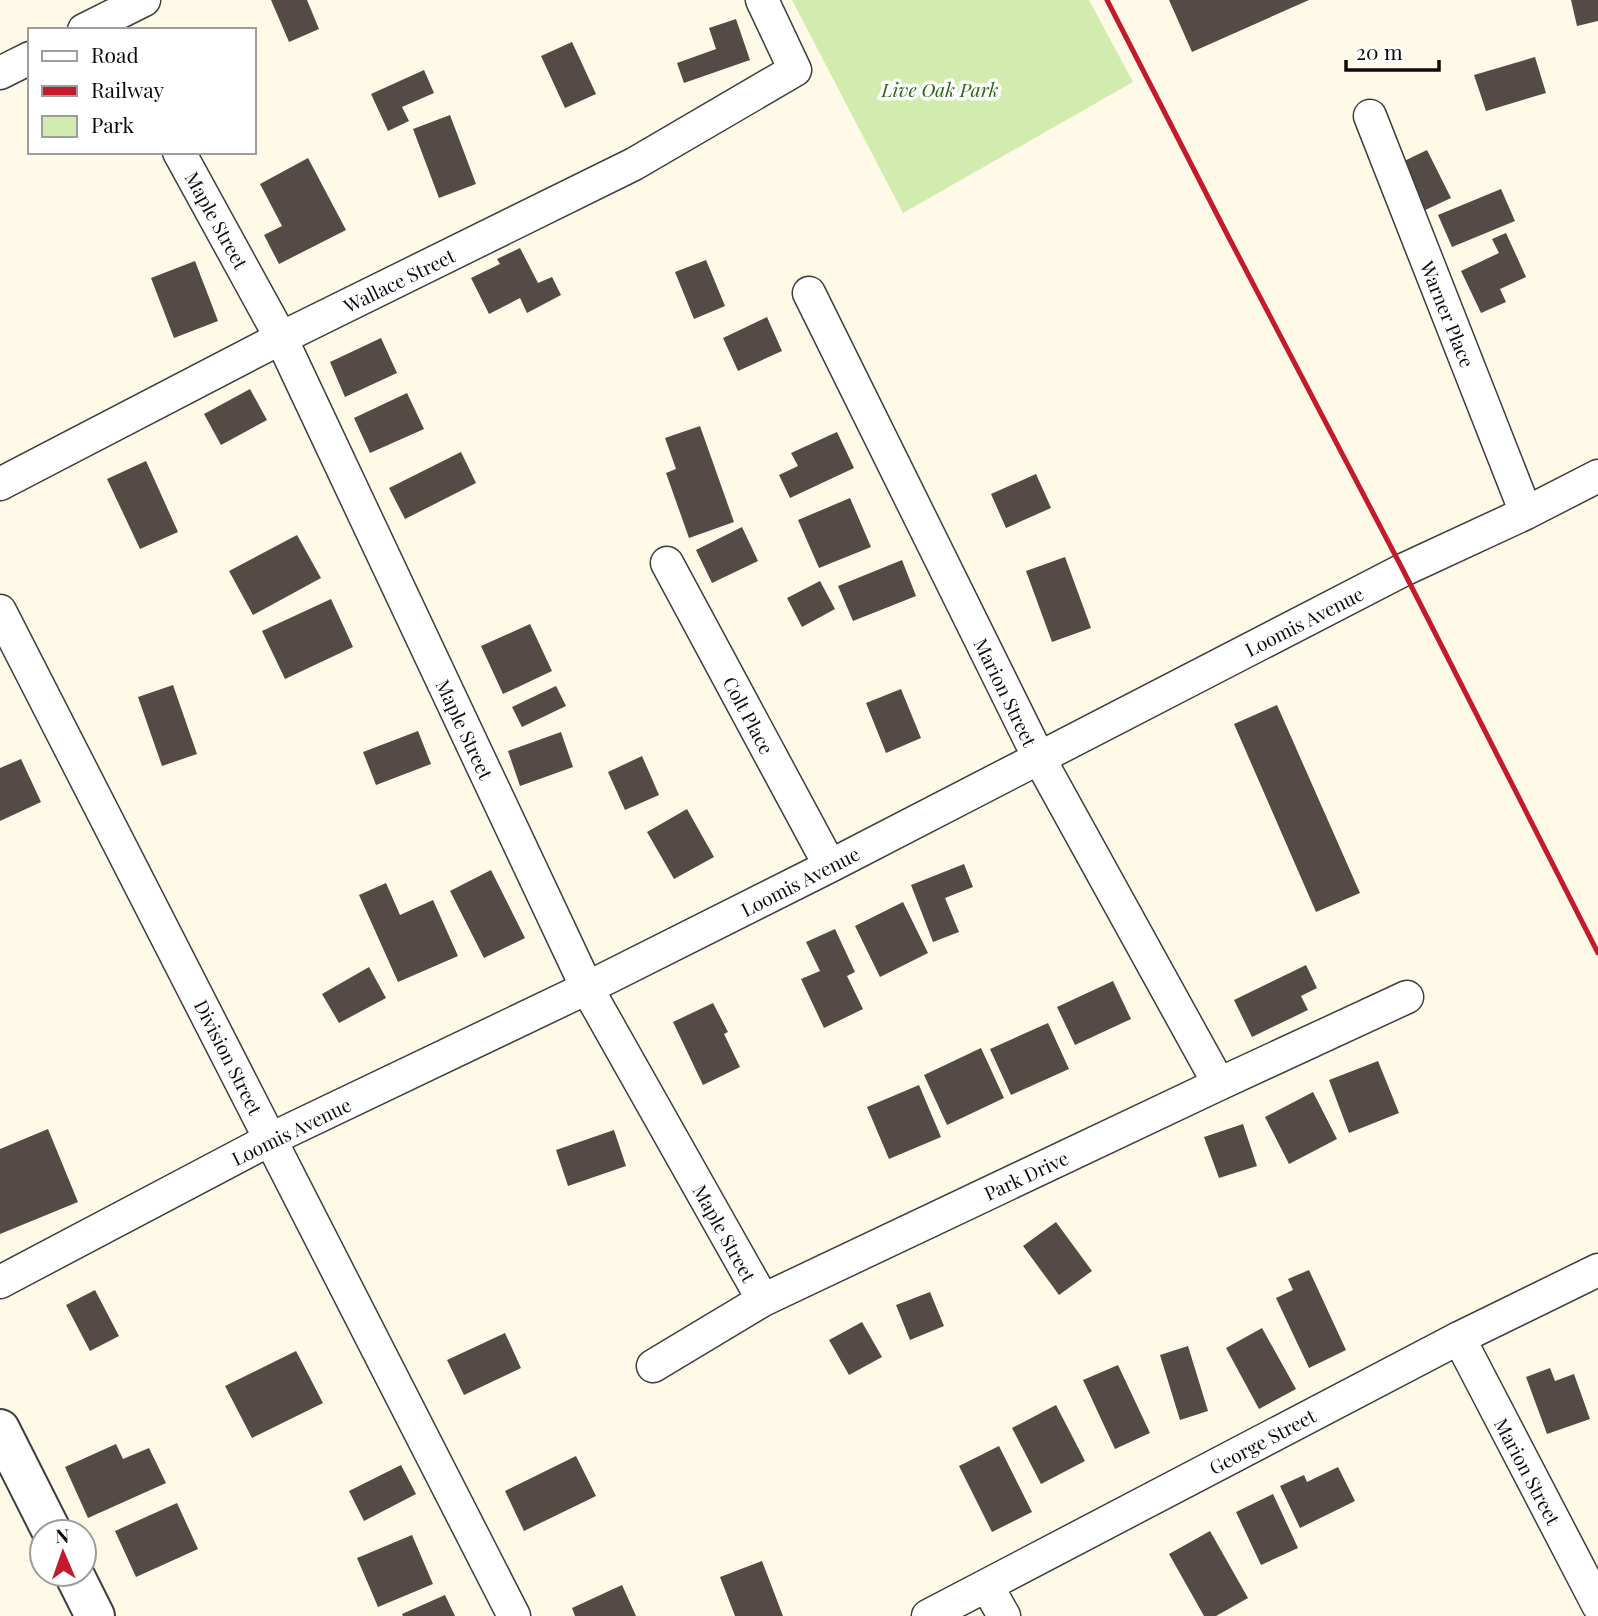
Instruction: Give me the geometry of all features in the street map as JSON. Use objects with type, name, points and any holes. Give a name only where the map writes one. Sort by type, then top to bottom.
[{"type":"street","points":[[101,26],[144,0]]},
{"type":"street","name":"Wallace Street","points":[[0,484],[281,338],[634,164],[795,70],[762,0]]},
{"type":"street","points":[[0,73],[28,59]]},
{"type":"street","name":"Warner Place","points":[[1370,116],[1526,513]]},
{"type":"street","name":"Maple Street","points":[[181,154],[281,338],[587,989],[764,1300]]},
{"type":"street","name":"Marion Street","points":[[809,293],[1039,758],[1219,1084]]},
{"type":"street","name":"Loomis Avenue","points":[[0,1282],[271,1139],[587,989],[1403,570],[1598,476]]},
{"type":"street","name":"Colt Place","points":[[667,563],[830,866]]},
{"type":"street","name":"Division Street","points":[[0,611],[514,1616]]},
{"type":"street","name":"Park Drive","points":[[653,1366],[764,1300],[1407,998]]},
{"type":"street","name":"George Street","points":[[929,1616],[1459,1338],[1598,1270]]},
{"type":"street","name":"Marion Street","points":[[1459,1338],[1598,1605]]},
{"type":"street","points":[[0,1429],[45,1518]]},
{"type":"street","points":[[986,1586],[1004,1616]]},
{"type":"street","points":[[81,1588],[95,1616]]},
{"type":"green space","name":"Live Oak Park","points":[[792,0],[1089,0],[1133,82],[903,213]]},
{"type":"building","points":[[271,0],[307,0],[319,29],[289,42]]},
{"type":"building","points":[[1169,0],[1309,0],[1192,52]]},
{"type":"building","points":[[1571,0],[1598,0],[1598,21],[1577,26]]},
{"type":"building","points":[[736,19],[750,60],[684,83],[677,63],[716,49],[709,28]]},
{"type":"building","points":[[572,42],[596,94],[565,108],[541,56]]},
{"type":"building","points":[[1535,57],[1546,93],[1486,111],[1474,75]]},
{"type":"building","points":[[424,70],[434,93],[402,107],[409,121],[388,131],[371,94]]},
{"type":"building","points":[[450,115],[476,184],[439,198],[413,129]]},
{"type":"building","points":[[1427,150],[1451,198],[1421,212],[1398,164]]},
{"type":"building","points":[[308,158],[346,230],[279,264],[264,235],[282,226],[260,184]]},
{"type":"building","points":[[1501,189],[1515,221],[1452,247],[1438,215]]},
{"type":"building","points":[[1506,233],[1526,277],[1500,289],[1506,302],[1481,313],[1461,271],[1499,253],[1492,239]]},
{"type":"building","points":[[520,248],[538,283],[552,277],[561,295],[527,313],[520,298],[489,314],[471,278],[500,264],[497,259]]},
{"type":"building","points":[[706,260],[725,306],[694,319],[675,272]]},
{"type":"building","points":[[195,261],[218,321],[174,338],[151,278]]},
{"type":"building","points":[[767,317],[782,351],[738,371],[723,338]]},
{"type":"building","points":[[381,338],[397,373],[345,397],[330,362]]},
{"type":"building","points":[[250,389],[267,420],[221,445],[204,414]]},
{"type":"building","points":[[407,393],[424,429],[370,453],[354,418]]},
{"type":"building","points":[[700,426],[734,522],[689,538],[666,473],[676,469],[665,438]]},
{"type":"building","points":[[837,432],[854,468],[790,498],[779,475],[798,466],[791,453]]},
{"type":"building","points":[[461,452],[476,483],[405,519],[389,488]]},
{"type":"building","points":[[146,461],[178,532],[140,549],[107,479]]},
{"type":"building","points":[[1036,474],[1051,508],[1006,528],[991,494]]},
{"type":"building","points":[[850,498],[871,547],[819,568],[798,520]]},
{"type":"building","points":[[742,527],[758,561],[712,583],[696,550]]},
{"type":"building","points":[[297,535],[321,578],[253,615],[229,571]]},
{"type":"building","points":[[1065,557],[1091,628],[1052,642],[1026,571]]},
{"type":"building","points":[[902,560],[916,596],[853,621],[838,586]]},
{"type":"building","points":[[820,581],[835,609],[802,627],[787,598]]},
{"type":"building","points":[[331,599],[353,647],[285,679],[262,631]]},
{"type":"building","points":[[530,624],[552,671],[503,694],[481,646]]},
{"type":"building","points":[[173,685],[197,754],[162,766],[138,697]]},
{"type":"building","points":[[556,686],[566,706],[522,727],[512,707]]},
{"type":"building","points":[[901,689],[921,738],[886,753],[866,703]]},
{"type":"building","points":[[1277,705],[1360,893],[1316,912],[1234,724]]},
{"type":"building","points":[[418,731],[431,764],[376,785],[363,752]]},
{"type":"building","points":[[561,732],[573,767],[520,786],[508,751]]},
{"type":"building","points":[[642,756],[659,795],[625,810],[608,772]]},
{"type":"building","points":[[21,759],[41,802],[0,821],[0,768]]},
{"type":"building","points":[[687,809],[714,857],[674,879],[647,832]]},
{"type":"building","points":[[964,864],[973,887],[945,898],[959,932],[933,942],[911,885]]},
{"type":"building","points":[[491,870],[525,938],[484,958],[450,891]]},
{"type":"building","points":[[386,883],[400,915],[433,900],[458,956],[398,982],[359,895]]},
{"type":"building","points":[[903,902],[928,953],[880,977],[855,926]]},
{"type":"building","points":[[835,929],[855,972],[847,976],[863,1009],[824,1028],[801,979],[820,971],[806,942]]},
{"type":"building","points":[[1306,965],[1317,988],[1301,996],[1308,1010],[1252,1037],[1234,1000]]},
{"type":"building","points":[[369,967],[386,998],[339,1023],[322,994]]},
{"type":"building","points":[[1113,981],[1131,1019],[1075,1045],[1057,1007]]},
{"type":"building","points":[[713,1003],[728,1032],[724,1034],[740,1067],[703,1085],[673,1022]]},
{"type":"building","points":[[1048,1023],[1069,1069],[1011,1095],[990,1049]]},
{"type":"building","points":[[981,1048],[1004,1098],[947,1125],[924,1075]]},
{"type":"building","points":[[1378,1061],[1399,1113],[1349,1133],[1329,1080]]},
{"type":"building","points":[[919,1085],[941,1137],[889,1159],[867,1107]]},
{"type":"building","points":[[1313,1092],[1337,1139],[1289,1164],[1265,1117]]},
{"type":"building","points":[[1243,1124],[1257,1166],[1219,1178],[1204,1137]]},
{"type":"building","points":[[48,1129],[78,1202],[0,1234],[0,1149]]},
{"type":"building","points":[[614,1130],[626,1166],[568,1186],[556,1150]]},
{"type":"building","points":[[1056,1222],[1092,1271],[1059,1295],[1023,1246]]},
{"type":"building","points":[[1309,1270],[1346,1350],[1309,1368],[1276,1298],[1293,1290],[1288,1279]]},
{"type":"building","points":[[95,1290],[119,1336],[90,1351],[66,1305]]},
{"type":"building","points":[[930,1292],[944,1326],[910,1340],[896,1305]]},
{"type":"building","points":[[862,1322],[882,1357],[849,1375],[829,1340]]},
{"type":"building","points":[[1262,1328],[1296,1389],[1259,1409],[1226,1348]]},
{"type":"building","points":[[505,1333],[521,1368],[464,1395],[447,1360]]},
{"type":"building","points":[[1188,1346],[1208,1411],[1180,1420],[1160,1355]]},
{"type":"building","points":[[296,1351],[323,1403],[252,1438],[225,1386]]},
{"type":"building","points":[[1118,1365],[1150,1433],[1115,1449],[1083,1380]]},
{"type":"building","points":[[1550,1368],[1555,1381],[1574,1374],[1590,1419],[1547,1434],[1526,1377]]},
{"type":"building","points":[[1056,1405],[1085,1461],[1041,1484],[1012,1428]]},
{"type":"building","points":[[116,1444],[123,1459],[149,1448],[166,1483],[88,1518],[65,1467]]},
{"type":"building","points":[[999,1446],[1032,1512],[992,1532],[959,1466]]},
{"type":"building","points":[[576,1456],[596,1496],[524,1531],[505,1491]]},
{"type":"building","points":[[401,1465],[416,1494],[364,1521],[349,1491]]},
{"type":"building","points":[[1338,1467],[1355,1501],[1300,1528],[1280,1486],[1304,1475],[1307,1482]]},
{"type":"building","points":[[1273,1494],[1298,1548],[1261,1565],[1236,1512]]},
{"type":"building","points":[[177,1503],[198,1549],[136,1577],[115,1531]]},
{"type":"building","points":[[1210,1531],[1248,1598],[1216,1616],[1204,1616],[1169,1554]]},
{"type":"building","points":[[412,1535],[433,1584],[378,1607],[357,1558]]},
{"type":"building","points":[[762,1561],[783,1616],[735,1616],[720,1577]]},
{"type":"building","points":[[622,1585],[636,1616],[575,1616],[572,1608]]},
{"type":"building","points":[[445,1595],[455,1616],[402,1614]]},
{"type":"railway","points":[[1107,0],[1598,953]]}]
